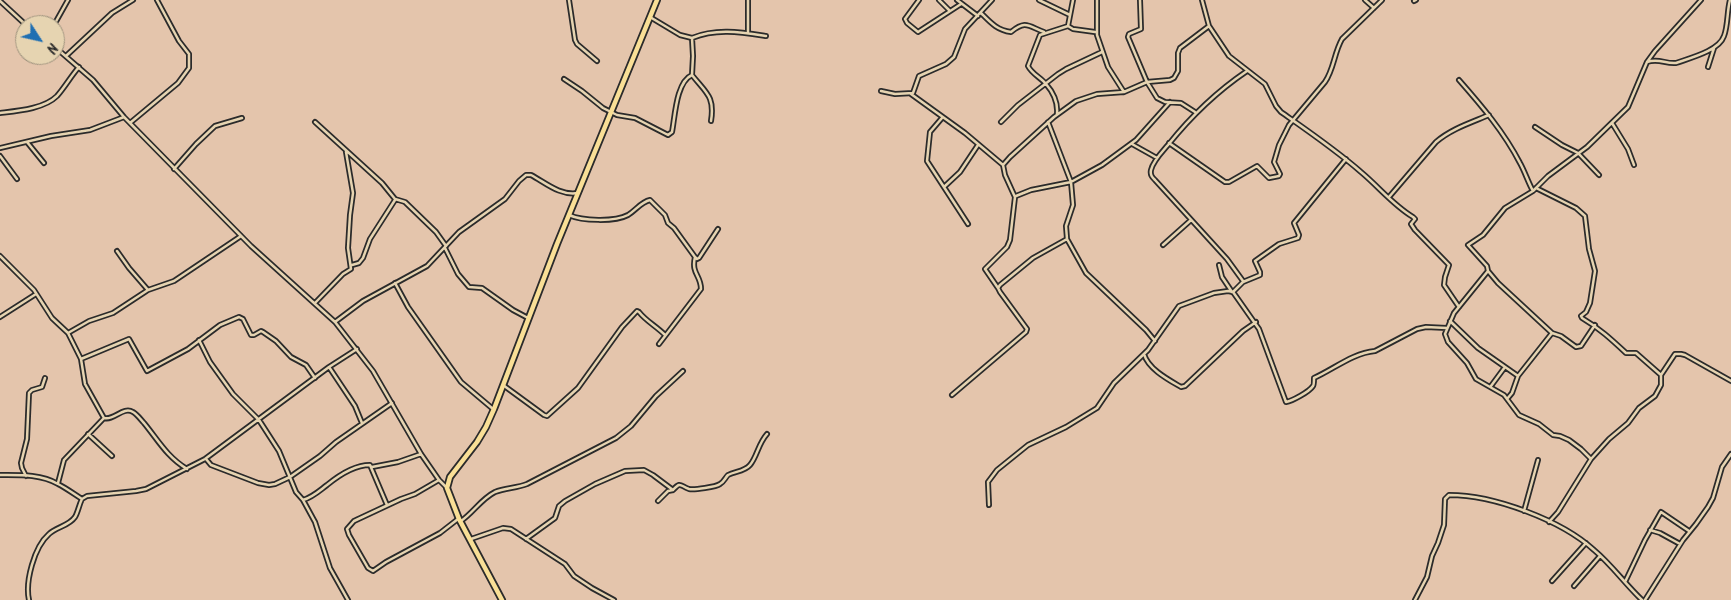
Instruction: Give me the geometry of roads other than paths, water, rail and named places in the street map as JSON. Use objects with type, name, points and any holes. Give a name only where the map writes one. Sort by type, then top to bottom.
[{"type":"main road","points":[[502,600],[460,520],[447,488],[450,477],[477,442],[494,409],[569,215],[657,0]]},
{"type":"street","points":[[60,15],[68,0]]},
{"type":"street","points":[[133,0],[112,13],[66,56],[93,80],[124,117],[240,236],[295,288],[315,303],[335,322],[373,371],[421,454],[447,488]]},
{"type":"street","points":[[130,123],[178,83],[189,68],[189,54],[179,41],[157,0]]},
{"type":"street","points":[[569,0],[574,40],[597,61]]},
{"type":"street","points":[[748,0],[748,33]]},
{"type":"street","points":[[919,0],[905,19],[918,32],[961,4]]},
{"type":"street","points":[[938,0],[951,11]]},
{"type":"street","points":[[957,0],[1000,30],[1012,32],[1024,24],[1046,33]]},
{"type":"street","points":[[911,94],[918,76],[946,64],[954,57],[965,29],[992,0]]},
{"type":"street","points":[[1039,0],[1070,15]]},
{"type":"street","points":[[1068,26],[1073,0]]},
{"type":"street","points":[[1098,0],[1096,32],[1108,67],[1124,92]]},
{"type":"street","points":[[1140,0],[1141,29],[1129,34],[1128,37],[1148,82],[1157,98],[1165,102],[1181,103],[1196,112]]},
{"type":"street","points":[[1202,0],[1209,26],[1229,56],[1268,87],[1276,106],[1346,159],[1397,206],[1415,219],[1411,224],[1415,230],[1449,265],[1444,277],[1444,285],[1459,307]]},
{"type":"street","points":[[1365,0],[1374,8]]},
{"type":"street","points":[[1169,144],[1225,182],[1229,182],[1257,166],[1269,178],[1276,178],[1280,175],[1274,164],[1277,149],[1284,134],[1330,74],[1338,46],[1342,39],[1382,0]]},
{"type":"street","points":[[1595,325],[1588,337],[1578,347],[1561,336],[1552,333],[1498,283],[1468,245],[1485,232],[1505,208],[1533,191],[1548,176],[1596,139],[1612,123],[1631,101],[1647,62],[1655,50],[1700,0]]},
{"type":"street","points":[[1647,62],[1654,59],[1676,63],[1702,54],[1714,47],[1725,34],[1730,0]]},
{"type":"street","points":[[0,1],[15,15]]},
{"type":"street","points":[[650,16],[680,35],[692,38],[711,32],[738,31],[766,36]]},
{"type":"street","points":[[1057,114],[1057,102],[1046,84],[1032,73],[1028,66],[1038,36],[1041,33],[1068,26],[1073,29],[1096,32]]},
{"type":"street","points":[[1003,165],[1048,122],[1071,104],[1096,94],[1124,92],[1148,82],[1174,78],[1178,71],[1178,53],[1180,48],[1209,26]]},
{"type":"street","points":[[692,38],[694,56],[692,75],[704,88],[711,102],[713,108],[711,121]]},
{"type":"street","points":[[1708,67],[1714,47]]},
{"type":"street","points":[[1001,122],[1018,105],[1066,69],[1102,52]]},
{"type":"street","points":[[0,113],[29,108],[49,101],[56,96],[79,67]]},
{"type":"street","points":[[1243,282],[1227,258],[1152,178],[1151,169],[1157,158],[1196,112],[1248,71]]},
{"type":"street","points":[[564,79],[603,108],[617,115],[635,118],[670,134],[683,83],[687,77],[692,75]]},
{"type":"street","points":[[1458,80],[1489,115],[1519,162],[1533,191]]},
{"type":"street","points":[[881,91],[911,94],[965,133],[1003,165],[1005,175],[1015,197],[1009,245],[985,269],[1027,329],[952,395]]},
{"type":"street","points":[[1015,197],[1041,187],[1071,182],[1102,165],[1132,144],[1170,102]]},
{"type":"street","points":[[1389,197],[1444,135],[1489,115]]},
{"type":"street","points":[[0,148],[51,136],[90,130],[124,117]]},
{"type":"street","points":[[174,169],[215,126],[242,118]]},
{"type":"street","points":[[942,118],[930,132],[926,158],[928,164],[968,224]]},
{"type":"street","points":[[315,122],[382,183],[395,199],[406,202],[436,232],[446,247],[454,267],[469,287],[482,288],[528,318]]},
{"type":"street","points":[[1048,122],[1071,182],[1073,205],[1066,226],[1067,239],[1086,273],[1146,330],[1154,341]]},
{"type":"street","points":[[1612,123],[1628,149],[1634,165]]},
{"type":"street","points":[[1535,127],[1562,146],[1578,153],[1599,175]]},
{"type":"street","points":[[27,142],[44,163]]},
{"type":"street","points":[[1132,144],[1157,158]]},
{"type":"street","points":[[944,187],[960,172],[978,145]]},
{"type":"street","points":[[315,303],[343,274],[351,269],[352,265],[348,248],[353,193],[346,152]]},
{"type":"street","points":[[0,156],[17,179]]},
{"type":"street","points":[[989,505],[988,482],[997,470],[1028,445],[1066,427],[1097,408],[1114,384],[1144,354],[1179,306],[1214,293],[1232,292],[1243,282],[1260,275],[1255,263],[1257,259],[1279,244],[1298,238],[1294,222],[1346,159]]},
{"type":"street","points":[[335,322],[363,302],[427,266],[459,232],[505,199],[526,175],[531,175],[562,193],[578,193]]},
{"type":"street","points":[[1536,188],[1576,208],[1585,216],[1589,249],[1595,271],[1590,303],[1586,312],[1581,316],[1595,325],[1626,353],[1636,353],[1661,374]]},
{"type":"street","points":[[352,265],[359,263],[363,258],[370,239],[395,199]]},
{"type":"street","points":[[569,215],[576,218],[591,219],[623,217],[650,200],[665,214],[668,223],[674,228],[694,257],[693,269],[701,289],[658,344]]},
{"type":"street","points":[[1163,245],[1191,220]]},
{"type":"street","points":[[694,257],[698,259],[700,257],[718,228]]},
{"type":"street","points":[[68,333],[89,321],[113,313],[148,290],[174,281],[240,236]]},
{"type":"street","points":[[998,288],[1013,273],[1033,258],[1067,239]]},
{"type":"street","points":[[117,251],[148,290]]},
{"type":"street","points":[[0,256],[36,294],[52,318],[68,333],[81,359],[85,384],[104,418]]},
{"type":"street","points":[[1219,264],[1222,277],[1256,322],[1286,402],[1292,401],[1312,387],[1314,378],[1354,358],[1375,351],[1417,329],[1426,327],[1447,328]]},
{"type":"street","points":[[1488,271],[1450,321],[1446,337],[1448,342],[1467,363],[1476,379],[1507,399],[1522,417],[1539,424],[1553,435],[1569,440],[1582,449],[1591,460]]},
{"type":"street","points":[[395,283],[408,307],[461,382],[494,409]]},
{"type":"street","points":[[0,317],[36,294]]},
{"type":"street","points":[[503,386],[547,416],[578,388],[622,327],[636,312],[639,312],[644,319],[655,325],[665,336]]},
{"type":"street","points":[[81,359],[129,339],[147,371],[188,349],[220,325],[239,317],[243,319],[251,335],[263,332],[276,341],[291,357],[306,365],[315,378]]},
{"type":"street","points":[[1450,321],[1478,348],[1518,376]]},
{"type":"street","points":[[1144,354],[1145,360],[1151,366],[1173,382],[1184,386],[1243,331],[1256,322]]},
{"type":"street","points":[[1507,399],[1512,393],[1518,376],[1552,333]]},
{"type":"street","points":[[199,340],[210,362],[233,394],[259,420],[279,451],[296,492],[303,500],[318,531],[330,568],[348,600]]},
{"type":"street","points":[[29,600],[28,579],[41,544],[51,532],[70,522],[75,517],[82,499],[87,496],[146,489],[205,459],[329,367],[357,349]]},
{"type":"street","points":[[1549,522],[1558,512],[1591,460],[1609,439],[1628,423],[1639,408],[1655,396],[1661,385],[1661,374],[1675,354],[1681,354],[1731,381]]},
{"type":"street","points":[[329,367],[355,406],[362,423]]},
{"type":"street","points":[[1491,387],[1505,367]]},
{"type":"street","points":[[439,480],[415,494],[354,521],[347,529],[368,568],[372,571],[440,533],[468,516],[483,500],[497,491],[527,484],[616,438],[631,426],[656,396],[683,371]]},
{"type":"street","points":[[26,476],[21,463],[27,439],[29,393],[42,387],[45,378]]},
{"type":"street","points":[[205,459],[211,465],[258,483],[275,484],[290,477],[362,423],[392,404]]},
{"type":"street","points":[[104,418],[109,419],[128,410],[134,412],[158,440],[166,454],[176,463],[187,468]]},
{"type":"street","points":[[58,483],[64,460],[104,418]]},
{"type":"street","points":[[88,434],[112,456]]},
{"type":"street","points":[[658,501],[668,491],[673,490],[677,486],[682,485],[690,489],[709,488],[720,484],[728,476],[749,466],[767,434]]},
{"type":"street","points":[[303,500],[314,496],[329,482],[348,472],[367,465],[372,467],[398,462],[421,454]]},
{"type":"street","points":[[1415,600],[1426,577],[1444,524],[1446,499],[1449,494],[1485,500],[1524,511],[1549,522],[1586,543],[1644,600],[1680,544],[1710,503],[1722,467],[1731,454]]},
{"type":"street","points":[[1524,511],[1538,460]]},
{"type":"street","points":[[372,467],[387,505]]},
{"type":"street","points":[[526,539],[555,518],[559,506],[565,501],[607,478],[625,471],[644,470],[654,475],[673,490]]},
{"type":"street","points":[[0,475],[26,476],[58,483],[82,499]]},
{"type":"street","points":[[1625,582],[1650,530],[1661,512],[1689,531]]},
{"type":"street","points":[[470,539],[506,528],[511,529],[565,564],[570,572],[580,580],[614,600]]},
{"type":"street","points":[[1650,530],[1660,533],[1680,544]]},
{"type":"street","points":[[1552,581],[1586,543]]},
{"type":"street","points":[[1574,586],[1600,556]]}]
